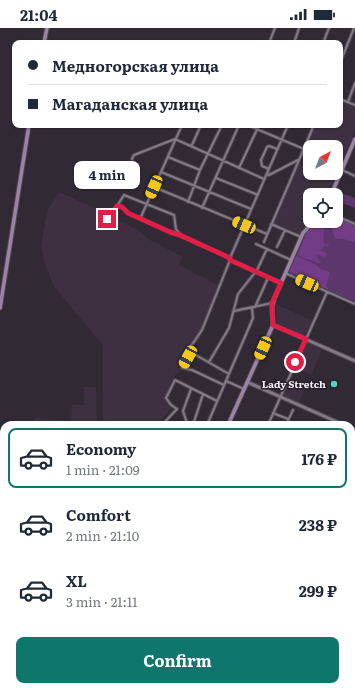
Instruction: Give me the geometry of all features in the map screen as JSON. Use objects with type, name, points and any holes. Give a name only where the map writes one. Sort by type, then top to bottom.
[{"type":"main road","points":[[45,40],[47,28]]},
{"type":"main road","points":[[0,308],[29,128]]},
{"type":"main road","points":[[343,168],[355,139]]},
{"type":"main road","points":[[230,421],[273,325],[272,303],[306,228]]},
{"type":"street","points":[[270,40],[274,28]]},
{"type":"street","points":[[295,40],[299,28]]},
{"type":"street","points":[[324,40],[329,28]]},
{"type":"street","points":[[343,56],[354,28]]},
{"type":"street","points":[[348,102],[355,84]]},
{"type":"street","points":[[343,100],[355,105]]},
{"type":"street","points":[[140,219],[181,128]]},
{"type":"street","points":[[192,146],[200,128]]},
{"type":"street","points":[[188,202],[200,170],[221,128]]},
{"type":"street","points":[[202,208],[238,128]]},
{"type":"street","points":[[224,385],[192,370],[182,368],[191,346],[202,330],[244,225],[287,128]]},
{"type":"street","points":[[307,140],[313,128]]},
{"type":"street","points":[[239,168],[257,129],[303,148]]},
{"type":"street","points":[[132,159],[134,155],[176,139],[264,179]]},
{"type":"street","points":[[269,169],[262,166],[261,160],[267,147],[269,146],[278,149]]},
{"type":"street","points":[[264,242],[303,150]]},
{"type":"street","points":[[168,156],[200,170]]},
{"type":"street","points":[[267,174],[269,175],[299,160]]},
{"type":"street","points":[[343,170],[355,176]]},
{"type":"street","points":[[161,172],[194,187],[251,209]]},
{"type":"street","points":[[216,178],[258,194]]},
{"type":"street","points":[[149,185],[267,234]]},
{"type":"street","points":[[108,226],[106,222],[124,195],[174,215],[176,229],[180,235]]},
{"type":"street","points":[[117,206],[122,207],[128,213],[140,219],[180,235],[255,272],[281,283]]},
{"type":"street","points":[[343,219],[355,224]]},
{"type":"street","points":[[271,224],[301,237]]},
{"type":"street","points":[[277,247],[285,230]]},
{"type":"street","points":[[256,244],[291,260]]},
{"type":"street","points":[[208,362],[226,334],[238,294],[255,272],[266,249]]},
{"type":"street","points":[[285,273],[355,304]]},
{"type":"street","points":[[255,307],[268,278]]},
{"type":"street","points":[[270,421],[327,292]]},
{"type":"street","points":[[234,311],[272,303]]},
{"type":"street","points":[[208,421],[253,318],[252,308]]},
{"type":"street","points":[[273,325],[355,361]]},
{"type":"street","points":[[190,351],[229,374]]},
{"type":"street","points":[[166,421],[176,409],[170,406],[166,398],[175,380],[216,401]]},
{"type":"street","points":[[226,381],[244,389]]},
{"type":"street","points":[[247,382],[335,421]]},
{"type":"street","points":[[186,421],[183,411],[191,388]]},
{"type":"street","points":[[194,421],[203,394]]},
{"type":"street","points":[[273,413],[288,420],[293,410]]},
{"type":"shaded area","points":[[343,102],[355,107],[355,131],[343,158],[343,140],[309,140],[315,128],[343,128]]},
{"type":"shaded area","points":[[299,163],[303,164],[303,180],[334,180],[330,188],[303,188],[303,228],[300,235],[274,224]]},
{"type":"shaded area","points":[[59,192],[110,215],[137,230],[150,240],[183,257],[179,265],[218,285],[200,332],[190,346],[187,357],[179,373],[176,374],[164,399],[171,409],[160,421],[103,421],[103,345],[54,287],[44,261],[41,246],[47,211]]},
{"type":"shaded area","points":[[343,194],[355,198],[355,208],[343,203]]},
{"type":"shaded area","points":[[343,220],[355,225],[355,302],[289,272],[308,229],[343,228]]},
{"type":"shaded area","points":[[343,220],[355,225],[355,242],[336,239],[332,228],[343,228]]},
{"type":"shaded area","points":[[308,229],[324,229],[323,243],[329,244],[328,247],[325,246],[320,250],[327,255],[325,257],[318,255],[317,257],[321,263],[297,255]]},
{"type":"shaded area","points":[[296,256],[330,272],[326,286],[328,290],[289,272]]},
{"type":"shaded area","points":[[276,304],[313,321],[305,337],[277,324]]},
{"type":"shaded area","points":[[306,342],[322,350],[311,375],[295,368]]},
{"type":"shaded area","points":[[289,380],[306,387],[299,403],[283,395]]},
{"type":"shaded area","points":[[84,387],[96,387],[97,421],[71,421],[72,405],[84,405]]},
{"type":"shaded area","points":[[36,418],[71,421],[31,421]]},
{"type":"place","name":"Lady Stretch","points":[[334,384]]},
{"type":"route","points":[[107,219],[117,206],[122,207],[128,213],[180,235],[281,283],[272,303],[273,325],[306,339],[295,362]]}]
